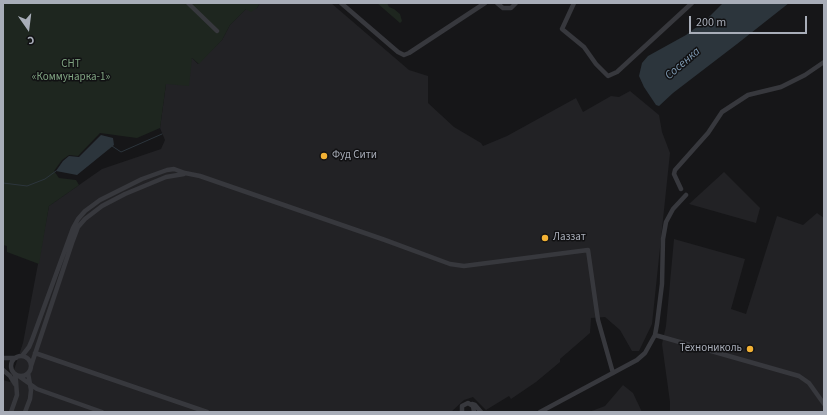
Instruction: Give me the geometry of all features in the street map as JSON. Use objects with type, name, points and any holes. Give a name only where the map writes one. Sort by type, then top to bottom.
[{"type":"street","points":[[188,3],[217,31]]},
{"type":"street","points":[[341,3],[398,52],[404,55],[485,3]]},
{"type":"street","points":[[497,3],[500,6],[507,8],[511,8],[516,3]]},
{"type":"street","points":[[574,3],[562,29],[584,46],[596,64],[608,76],[617,72],[692,3]]},
{"type":"street","points":[[681,189],[674,174],[676,170],[708,133],[722,112],[732,104],[748,95],[782,87],[805,75],[824,62]]},
{"type":"street","points":[[3,358],[16,358],[22,356],[29,347],[72,228],[85,211],[100,200],[142,179],[167,170],[174,170],[200,176],[450,264],[464,266],[588,250],[598,320],[613,373]]},
{"type":"street","points":[[25,412],[30,399],[28,374],[78,227],[85,218],[102,206],[125,194],[166,177],[185,173]]},
{"type":"street","points":[[540,412],[637,360],[645,354],[655,335],[658,324],[662,284],[663,239],[666,222],[673,209],[686,195]]},
{"type":"street","points":[[655,335],[799,376],[809,383],[824,404]]},
{"type":"street","points":[[35,353],[207,412]]},
{"type":"street","points":[[22,356],[27,359],[31,366]]},
{"type":"street","points":[[11,412],[17,396],[14,373],[11,364],[16,358]]},
{"type":"street","points":[[3,370],[14,373],[37,389],[102,412]]},
{"type":"street","points":[[3,370],[13,380],[17,396]]},
{"type":"street","points":[[20,377],[28,374]]},
{"type":"street","points":[[460,411],[464,404],[470,404],[475,406],[481,412]]},
{"type":"street","points":[[470,404],[474,408],[474,412]]},
{"type":"shaded area","name":"Фуд Сити","points":[[260,3],[331,3],[409,70],[428,76],[428,103],[454,127],[481,143],[483,146],[507,136],[576,98],[583,112],[611,96],[619,97],[630,91],[659,115],[662,132],[670,153],[652,324],[639,351],[632,351],[620,330],[605,317],[591,318],[590,333],[560,359],[560,362],[536,382],[511,399],[509,396],[486,410],[473,397],[464,400],[451,412],[3,412],[3,380],[10,382],[23,343],[49,206],[102,169],[161,149],[165,140],[160,128],[166,84],[192,58],[198,64],[222,40],[230,25],[246,9],[257,8]]},
{"type":"shaded area","points":[[724,172],[760,208],[756,223],[689,204]]},
{"type":"shaded area","points":[[817,213],[824,218],[824,412],[670,412],[662,344],[666,326],[674,239],[745,259],[731,309],[746,314],[777,216],[803,225]]},
{"type":"shaded area","points":[[623,385],[633,393],[642,412],[589,412],[605,406]]},
{"type":"green space","name":"СНТ «Коммунарка-1»","points":[[3,3],[260,3],[257,8],[251,12],[246,9],[230,25],[222,40],[199,64],[192,58],[189,86],[166,84],[160,128],[137,138],[100,133],[78,156],[69,155],[62,160],[54,171],[59,178],[76,180],[79,185],[49,206],[39,264],[7,252],[7,246],[3,245]]},
{"type":"green space","points":[[377,3],[387,3],[389,7],[400,14],[402,21],[400,23]]},
{"type":"water","name":"Сосенка","points":[[723,3],[789,3],[673,93],[659,106],[656,105],[644,87],[639,76],[642,63],[648,56],[686,35],[706,20]]},
{"type":"water","points":[[101,135],[113,138],[114,145],[77,175],[56,171],[63,161],[69,156],[79,157]]},
{"type":"waterway","points":[[112,146],[121,152],[162,134]]},
{"type":"waterway","points":[[3,183],[27,186],[45,179],[56,171]]},
{"type":"place","name":"Фуд Сити","points":[[324,156]]},
{"type":"place","name":"Лаззат","points":[[545,238]]},
{"type":"place","name":"Технониколь","points":[[750,349]]}]
